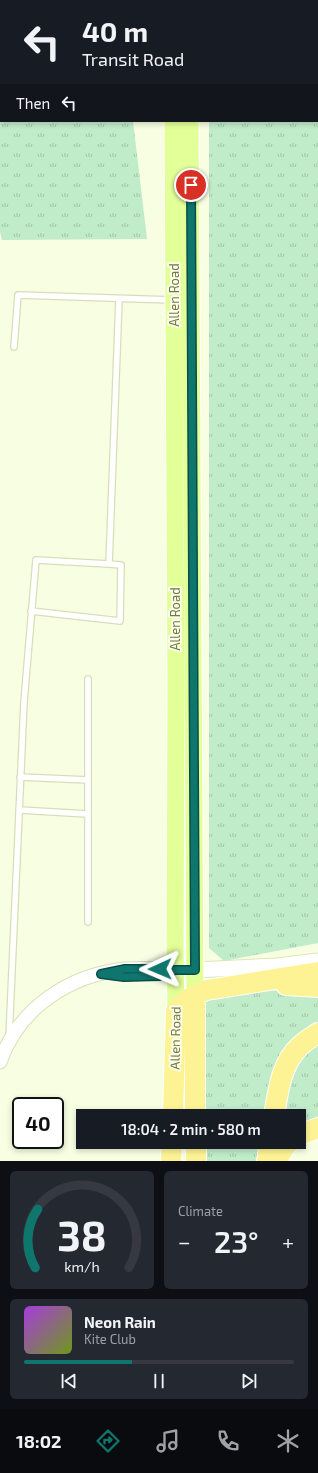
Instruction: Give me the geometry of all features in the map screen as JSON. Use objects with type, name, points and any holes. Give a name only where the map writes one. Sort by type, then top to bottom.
[{"type":"highway","points":[[176,1011],[186,1001],[195,995],[212,989],[318,972]]},
{"type":"highway","points":[[249,983],[318,987]]},
{"type":"highway","name":"Allen Road","points":[[195,995],[195,1109]]},
{"type":"highway","name":"Allen Road","points":[[173,1109],[176,1011]]},
{"type":"highway","points":[[275,1109],[278,1088],[287,1064],[299,1046],[318,1033]]},
{"type":"highway","points":[[306,1132],[318,1128]]},
{"type":"highway","points":[[171,1161],[172,1149]]},
{"type":"highway","points":[[196,1149],[196,1161]]},
{"type":"highway","points":[[267,1161],[269,1149]]},
{"type":"highway","points":[[276,1161],[284,1149]]},
{"type":"main road","name":"Allen Road","points":[[173,122],[176,1011]]},
{"type":"main road","name":"Allen Road","points":[[190,122],[195,995]]},
{"type":"main road","points":[[195,970],[270,966],[318,961]]},
{"type":"street","points":[[0,1062],[8,1041],[26,1017],[47,998],[62,988],[79,980],[101,974],[124,977],[159,976],[175,970],[195,970]]},
{"type":"lane","points":[[14,347],[18,296],[174,300]]},
{"type":"lane","points":[[109,564],[119,298]]},
{"type":"lane","points":[[8,1041],[24,702],[36,560],[121,565],[120,620],[32,611]]},
{"type":"lane","points":[[88,679],[88,922]]},
{"type":"lane","points":[[20,777],[88,780]]},
{"type":"lane","points":[[19,810],[88,814]]},
{"type":"green space","points":[[0,122],[133,122],[147,239],[2,240],[0,232]]},
{"type":"green space","points":[[209,122],[318,122],[318,943],[224,961],[209,948]]},
{"type":"green space","points":[[254,990],[318,991],[318,1023],[269,1109],[203,1109],[203,1001],[206,999]]},
{"type":"green space","points":[[318,1040],[318,1120],[306,1123],[306,1109],[280,1109],[282,1099],[298,1063]]},
{"type":"green space","points":[[203,1149],[259,1149],[258,1161],[203,1161]]},
{"type":"route","points":[[160,969],[125,969],[101,974],[124,977],[159,976],[175,970],[195,970],[191,185]]}]
